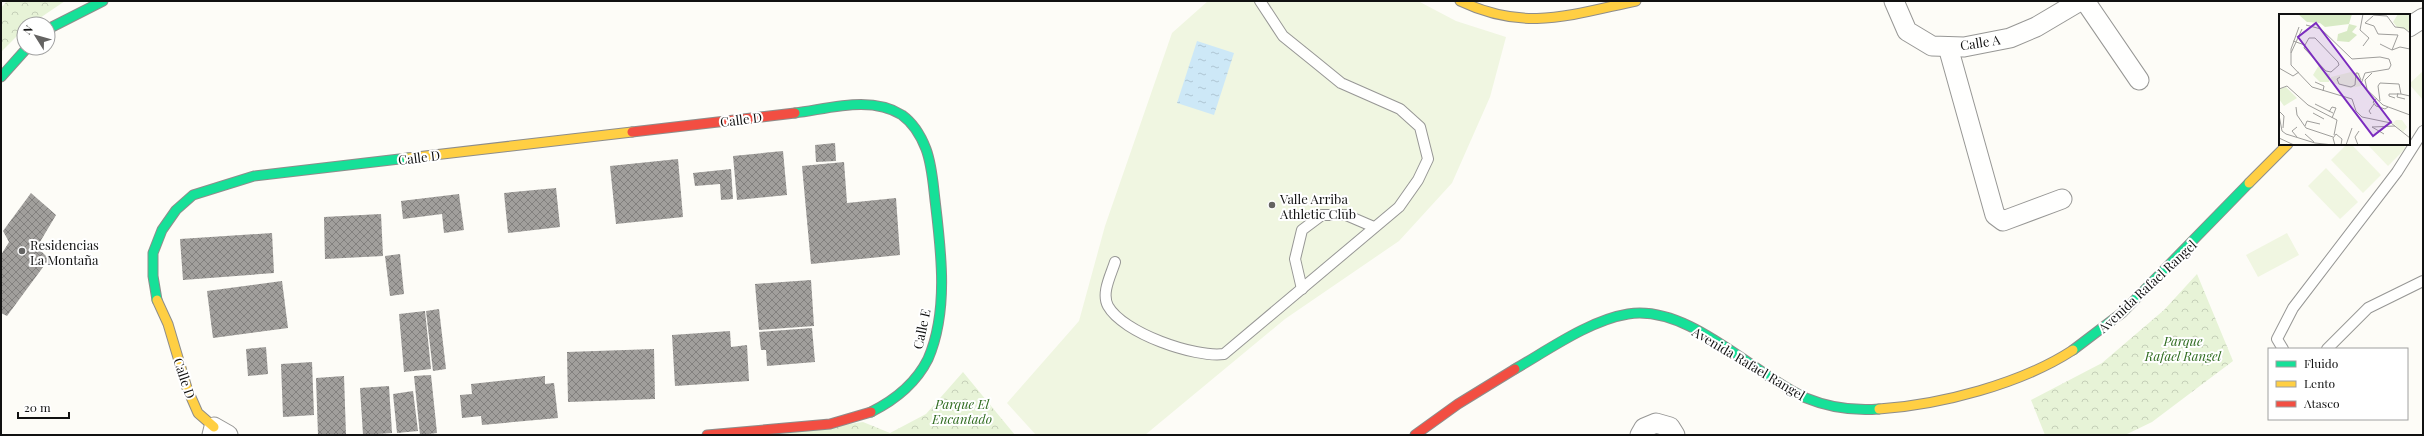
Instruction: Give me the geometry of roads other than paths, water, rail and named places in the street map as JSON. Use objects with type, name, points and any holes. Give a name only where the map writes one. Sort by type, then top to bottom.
[{"type":"street","points":[[56,24],[74,14],[103,1]]},
{"type":"street","points":[[1460,1],[1485,11],[1527,21],[1549,19],[1636,1]]},
{"type":"street","name":"Calle A","points":[[1894,1],[1907,31],[1932,46],[1964,47],[2010,38],[2036,27],[2080,1]]},
{"type":"street","points":[[2085,1],[2139,80]]},
{"type":"street","points":[[2410,26],[2423,18]]},
{"type":"street","points":[[1948,46],[1995,214],[2003,221],[2062,199]]},
{"type":"street","points":[[1,77],[20,56]]},
{"type":"street","name":"Calle D","points":[[218,432],[198,413],[187,388],[168,324],[157,301],[153,276],[153,253],[162,230],[176,210],[193,195],[213,187],[254,176],[868,104],[888,107],[903,116]]},
{"type":"street","name":"Calle E","points":[[707,435],[841,422],[888,402],[904,392],[918,376],[929,358],[935,333],[940,303],[940,276],[930,160],[925,143],[916,129],[903,116]]},
{"type":"street","name":"Avenida Rafael Rangel","points":[[1415,435],[1441,415],[1497,380],[1594,325],[1607,319],[1640,313],[1668,318],[1696,330],[1794,392],[1810,400],[1843,409],[1871,410],[1906,407],[2001,383],[2061,358],[2097,334],[2123,312],[2287,145]]},
{"type":"street","points":[[1640,435],[1644,428],[1656,423],[1670,427],[1675,435]]},
{"type":"lane","points":[[1115,262],[1105,292],[1108,306],[1121,319],[1138,332],[1198,353],[1213,355],[1224,354],[1399,207],[1418,180],[1428,159],[1420,127],[1400,109],[1341,83],[1283,36],[1260,1]]},
{"type":"lane","points":[[2282,348],[2277,339],[2293,308],[2396,172],[2423,130]]},
{"type":"lane","points":[[1302,289],[1295,259],[1302,230],[1322,215],[1346,215],[1374,227]]},
{"type":"lane","points":[[2328,348],[2368,308],[2423,281]]},
{"type":"water","points":[[1197,41],[1234,53],[1214,115],[1177,103]]},
{"type":"place","name":"Valle Arriba Athletic Club","points":[[1272,205]]},
{"type":"place","name":"Residencias La Montaña","points":[[22,251]]},
{"type":"park label","name":"Parque Rafael Rangel","points":[[2183,348]]},
{"type":"park label","name":"Parque El Encantado","points":[[962,410]]}]
